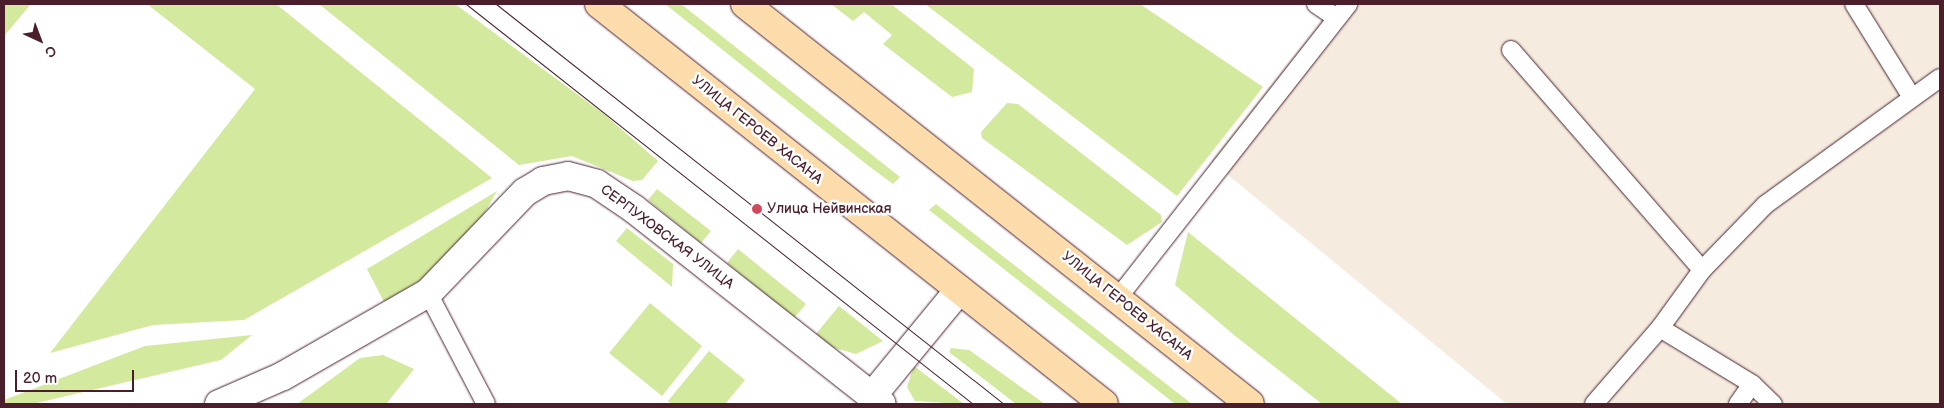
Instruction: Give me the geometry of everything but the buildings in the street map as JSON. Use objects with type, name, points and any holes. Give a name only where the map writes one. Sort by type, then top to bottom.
[{"type":"main road","name":"УЛИЦА ГЕРОЕВ ХАСАНА","points":[[599,4],[1104,404]]},
{"type":"main road","name":"УЛИЦА ГЕРОЕВ ХАСАНА","points":[[746,4],[1250,404]]},
{"type":"street","name":"СЕРПУХОВСКАЯ УЛИЦА","points":[[219,404],[283,376],[428,293],[525,192],[556,177],[583,179],[634,208],[877,400]]},
{"type":"street","points":[[877,400],[959,290]]},
{"type":"lane","points":[[1316,4],[1337,18]]},
{"type":"lane","points":[[1118,299],[1348,4]]},
{"type":"lane","points":[[1854,4],[1911,96]]},
{"type":"lane","points":[[1511,50],[1702,270]]},
{"type":"lane","points":[[1594,404],[1660,328],[1702,270],[1765,205],[1911,96],[1940,78]]},
{"type":"lane","points":[[428,293],[486,404]]},
{"type":"lane","points":[[1660,328],[1752,384],[1773,404]]},
{"type":"lane","points":[[1738,404],[1752,384]]},
{"type":"shaded area","points":[[1334,4],[1940,4],[1940,404],[1507,404],[1211,161]]},
{"type":"green space","points":[[4,4],[31,4],[4,36]]},
{"type":"green space","points":[[147,4],[276,4],[492,178],[244,320],[153,325],[50,353],[255,89]]},
{"type":"green space","points":[[319,4],[455,4],[604,114],[658,161],[642,180],[633,181],[572,156],[519,165]]},
{"type":"green space","points":[[665,4],[681,4],[900,177],[893,184]]},
{"type":"green space","points":[[831,4],[891,4],[974,69],[972,92],[952,97],[883,44],[892,35],[864,12],[853,21]]},
{"type":"green space","points":[[925,4],[1140,4],[1263,87],[1177,196]]},
{"type":"green space","points":[[1007,103],[1018,104],[1161,215],[1162,222],[1127,245],[982,138],[981,132]]},
{"type":"green space","points":[[657,189],[711,231],[701,243],[648,200]]},
{"type":"green space","points":[[497,191],[477,226],[427,276],[384,302],[367,269]]},
{"type":"green space","points":[[936,204],[1192,404],[1175,404],[929,210]]},
{"type":"green space","points":[[627,228],[673,264],[672,287],[616,241]]},
{"type":"green space","points":[[1188,232],[1402,404],[1322,404],[1234,335],[1175,285]]},
{"type":"green space","points":[[738,249],[806,304],[794,318],[727,263]]},
{"type":"green space","points":[[650,303],[702,346],[662,396],[609,353]]},
{"type":"green space","points":[[839,306],[883,341],[856,354],[831,347],[815,335]]},
{"type":"green space","points":[[252,335],[221,360],[32,404],[4,404],[4,400],[145,346]]},
{"type":"green space","points":[[951,348],[969,350],[1045,404],[1016,404],[949,352]]},
{"type":"green space","points":[[709,351],[745,380],[725,404],[672,404],[668,401]]},
{"type":"green space","points":[[383,355],[414,369],[386,404],[297,404],[360,358]]},
{"type":"green space","points":[[914,366],[964,404],[915,401],[907,387]]},
{"type":"tram line","points":[[466,4],[973,404]]},
{"type":"tram line","points":[[496,4],[1004,404]]},
{"type":"place","name":"Улица Нейвинская","points":[[757,209]]}]
